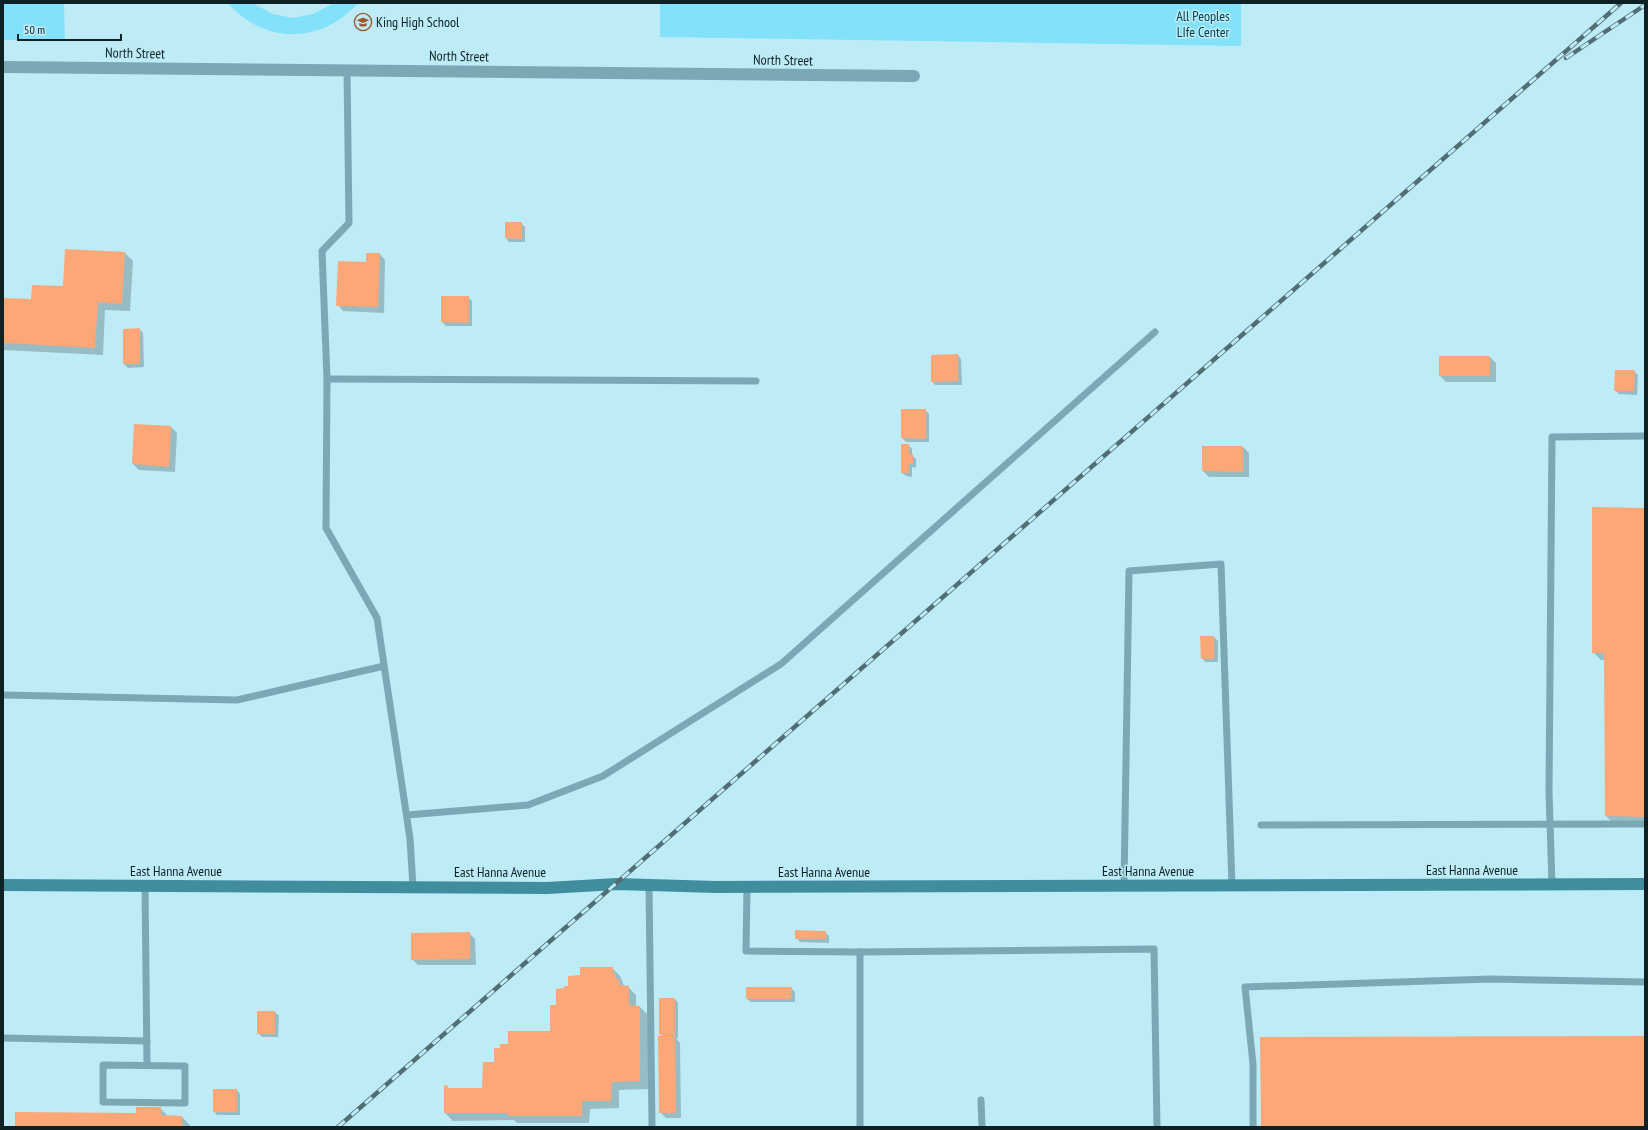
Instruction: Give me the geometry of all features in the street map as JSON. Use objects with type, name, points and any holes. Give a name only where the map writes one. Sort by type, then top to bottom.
[{"type":"street","name":"North Street","points":[[3,67],[914,76]]},
{"type":"street","name":"East Hanna Avenue","points":[[3,885],[547,888],[616,884],[747,887],[1645,884]]},
{"type":"lane","points":[[347,70],[349,223],[322,251],[327,379],[326,528],[377,618],[407,815],[410,839],[412,887]]},
{"type":"lane","points":[[407,815],[528,805],[603,776],[781,664],[1155,332]]},
{"type":"lane","points":[[327,379],[756,381]]},
{"type":"lane","points":[[1552,884],[1549,825],[1552,437],[1645,436]]},
{"type":"lane","points":[[1124,886],[1129,571],[1221,564],[1232,886]]},
{"type":"lane","points":[[3,695],[237,700],[384,666]]},
{"type":"lane","points":[[1261,825],[1645,824]]},
{"type":"lane","points":[[649,885],[652,1127]]},
{"type":"lane","points":[[146,886],[147,1065]]},
{"type":"lane","points":[[747,887],[746,951],[860,952],[1154,949],[1157,1127]]},
{"type":"lane","points":[[860,952],[860,1127]]},
{"type":"lane","points":[[1253,1127],[1253,1064],[1245,987],[1490,979],[1645,982]]},
{"type":"lane","points":[[3,1038],[147,1041]]},
{"type":"lane","points":[[103,1065],[147,1065],[185,1066],[185,1103],[103,1102],[103,1065]]},
{"type":"lane","points":[[981,1100],[982,1127]]},
{"type":"green space","points":[[3,3],[64,3],[65,40],[3,40]]},
{"type":"green space","points":[[228,3],[252,3],[273,14],[293,18],[313,14],[334,3],[358,3],[344,16],[328,26],[311,32],[293,34],[275,32],[258,26],[242,17]]},
{"type":"green space","name":"All Peoples LIfe Center","points":[[660,3],[1241,3],[1241,46],[660,37]]},
{"type":"building","points":[[505,222],[522,222],[522,239],[505,238]]},
{"type":"building","points":[[65,249],[125,252],[122,304],[98,302],[95,348],[3,343],[3,298],[31,299],[32,285],[63,286]]},
{"type":"building","points":[[366,253],[380,253],[378,307],[336,306],[338,261],[366,262]]},
{"type":"building","points":[[441,296],[469,296],[469,323],[441,322]]},
{"type":"building","points":[[140,328],[140,364],[123,364],[123,329]]},
{"type":"building","points":[[958,354],[958,381],[931,382],[931,355]]},
{"type":"building","points":[[1439,356],[1490,356],[1490,376],[1439,376]]},
{"type":"building","points":[[1615,370],[1635,370],[1634,391],[1614,391]]},
{"type":"building","points":[[901,409],[926,409],[926,439],[901,438]]},
{"type":"building","points":[[134,424],[171,426],[169,467],[132,464]]},
{"type":"building","points":[[901,444],[909,444],[909,454],[913,454],[913,464],[909,464],[909,473],[901,473]]},
{"type":"building","points":[[1202,446],[1243,446],[1243,472],[1202,471]]},
{"type":"building","points":[[1592,507],[1645,508],[1645,817],[1605,816],[1604,653],[1592,653]]},
{"type":"building","points":[[1200,636],[1214,636],[1214,659],[1201,659]]},
{"type":"building","points":[[795,930],[826,931],[826,939],[795,939]]},
{"type":"building","points":[[470,932],[470,959],[411,960],[411,933]]},
{"type":"building","points":[[580,967],[613,967],[613,973],[616,974],[616,979],[619,979],[619,985],[629,986],[629,1005],[640,1006],[640,1081],[612,1082],[611,1101],[582,1101],[582,1116],[508,1116],[508,1113],[444,1113],[444,1085],[448,1086],[448,1088],[482,1088],[483,1062],[494,1062],[494,1048],[500,1048],[500,1044],[508,1044],[508,1031],[550,1031],[550,1005],[556,1005],[556,989],[568,986],[568,976],[580,975]]},
{"type":"building","points":[[746,987],[792,987],[791,999],[746,999]]},
{"type":"building","points":[[659,998],[675,998],[675,1035],[659,1035]]},
{"type":"building","points":[[257,1011],[275,1011],[275,1034],[257,1034]]},
{"type":"building","points":[[658,1036],[675,1036],[676,1113],[659,1113]]},
{"type":"building","points":[[1645,1036],[1645,1127],[1261,1127],[1260,1037]]},
{"type":"building","points":[[213,1089],[237,1089],[237,1112],[213,1112]]},
{"type":"building","points":[[136,1107],[161,1107],[161,1115],[182,1116],[182,1127],[15,1127],[15,1112],[136,1113]]},
{"type":"railway","points":[[338,1127],[1621,3]]},
{"type":"railway","points":[[1566,58],[1645,5]]},
{"type":"place","name":"King High School","points":[[363,22]]}]
